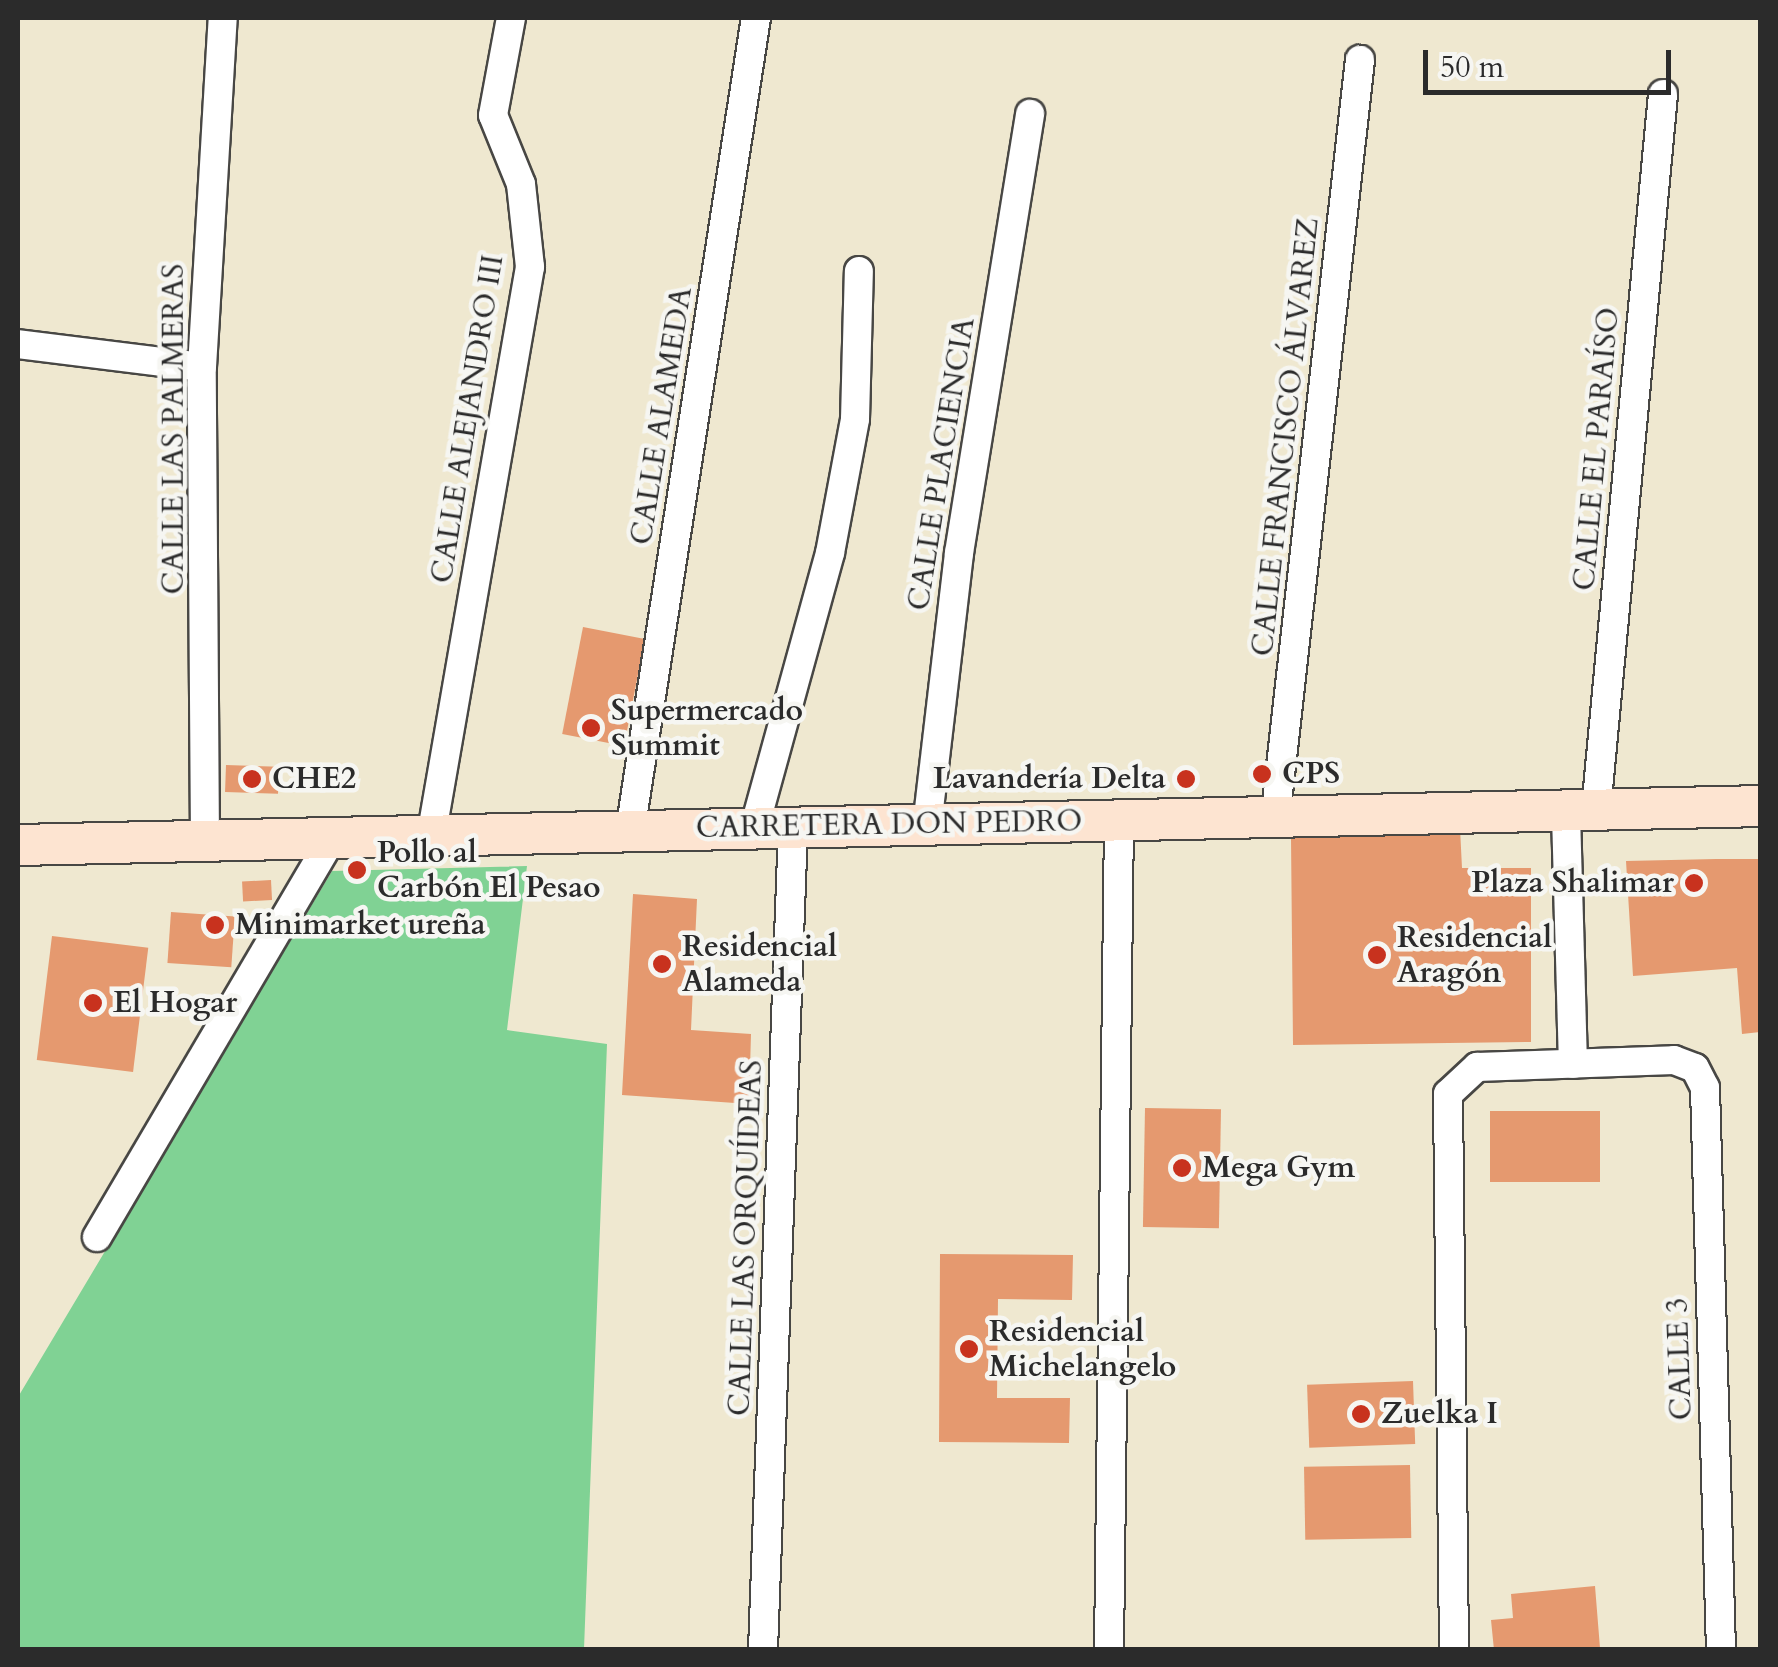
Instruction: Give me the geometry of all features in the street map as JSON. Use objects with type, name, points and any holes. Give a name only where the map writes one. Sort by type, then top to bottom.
[{"type":"street","name":"CALLE LAS PALMERAS","points":[[205,842],[202,367],[223,18]]},
{"type":"street","name":"CALLE ALEJANDRO III","points":[[431,836],[530,267],[520,184],[493,115],[512,18]]},
{"type":"street","name":"CALLE ALAMEDA","points":[[632,825],[756,18]]},
{"type":"street","name":"CALLE FRANCISCO ÁLVAREZ","points":[[1276,820],[1360,60]]},
{"type":"street","name":"CALLE EL PARAÍSO","points":[[1573,1064],[1580,812],[1663,94]]},
{"type":"street","name":"CALLE PLACIENCIA","points":[[927,826],[959,553],[1030,114]]},
{"type":"street","name":"CALLE LAS ORQUÍDEAS","points":[[763,1650],[773,829],[854,419],[858,270]]},
{"type":"street","points":[[18,344],[202,367]]},
{"type":"street","name":"CARRETERA DON PEDRO","points":[[18,845],[331,840],[632,825],[773,829],[1760,806]]},
{"type":"street","points":[[1109,1650],[1119,822]]},
{"type":"street","points":[[98,1237],[331,840]]},
{"type":"street","name":"CALLE 3","points":[[1573,1064],[1674,1060],[1695,1068],[1704,1088],[1721,1650]]},
{"type":"street","points":[[1454,1650],[1453,1084],[1476,1067],[1573,1064]]},
{"type":"green space","points":[[527,866],[507,1030],[607,1044],[584,1649],[18,1649],[18,1397],[332,871]]},
{"type":"building","points":[[583,627],[645,639],[624,746],[562,734]]},
{"type":"building","name":"CHE2","points":[[226,765],[279,767],[278,794],[225,792]]},
{"type":"building","name":"Residencial Aragón","points":[[1460,828],[1462,868],[1531,868],[1531,1042],[1293,1045],[1291,838]]},
{"type":"building","points":[[1760,859],[1760,1032],[1742,1034],[1737,968],[1633,976],[1626,861]]},
{"type":"building","points":[[271,880],[272,900],[243,901],[242,882]]},
{"type":"building","name":"Residencial Alameda","points":[[633,894],[697,899],[691,1030],[751,1034],[749,1104],[622,1095]]},
{"type":"building","points":[[171,912],[235,916],[231,967],[167,963]]},
{"type":"building","name":"El Hogar","points":[[52,936],[148,948],[133,1072],[37,1060]]},
{"type":"building","name":"Mega Gym","points":[[1145,1108],[1221,1109],[1219,1228],[1143,1227]]},
{"type":"building","points":[[1490,1111],[1600,1111],[1600,1182],[1490,1182]]},
{"type":"building","name":"Residencial Michelangelo","points":[[940,1254],[1073,1255],[1072,1300],[998,1299],[997,1398],[1070,1398],[1069,1443],[939,1442]]},
{"type":"building","name":"Zuelka I","points":[[1413,1381],[1415,1444],[1309,1448],[1307,1385]]},
{"type":"building","points":[[1410,1465],[1411,1538],[1305,1540],[1304,1467]]},
{"type":"building","points":[[1595,1586],[1600,1648],[1494,1650],[1491,1620],[1513,1618],[1511,1594]]},
{"type":"place","name":"Supermercado Summit","points":[[591,728]]},
{"type":"place","name":"CPS","points":[[1262,774]]},
{"type":"place","name":"CHE2","points":[[252,779]]},
{"type":"place","name":"Lavandería Delta","points":[[1186,779]]},
{"type":"place","name":"Pollo al Carbón El Pesao","points":[[357,870]]},
{"type":"place","name":"Plaza Shalimar","points":[[1694,883]]},
{"type":"place","name":"Minimarket ureña","points":[[215,925]]},
{"type":"place","name":"Residencial Aragón","points":[[1377,955]]},
{"type":"place","name":"Residencial Alameda","points":[[662,964]]},
{"type":"place","name":"El Hogar","points":[[93,1003]]},
{"type":"place","name":"Mega Gym","points":[[1182,1168]]},
{"type":"place","name":"Residencial Michelangelo","points":[[969,1349]]},
{"type":"place","name":"Zuelka I","points":[[1361,1414]]}]
